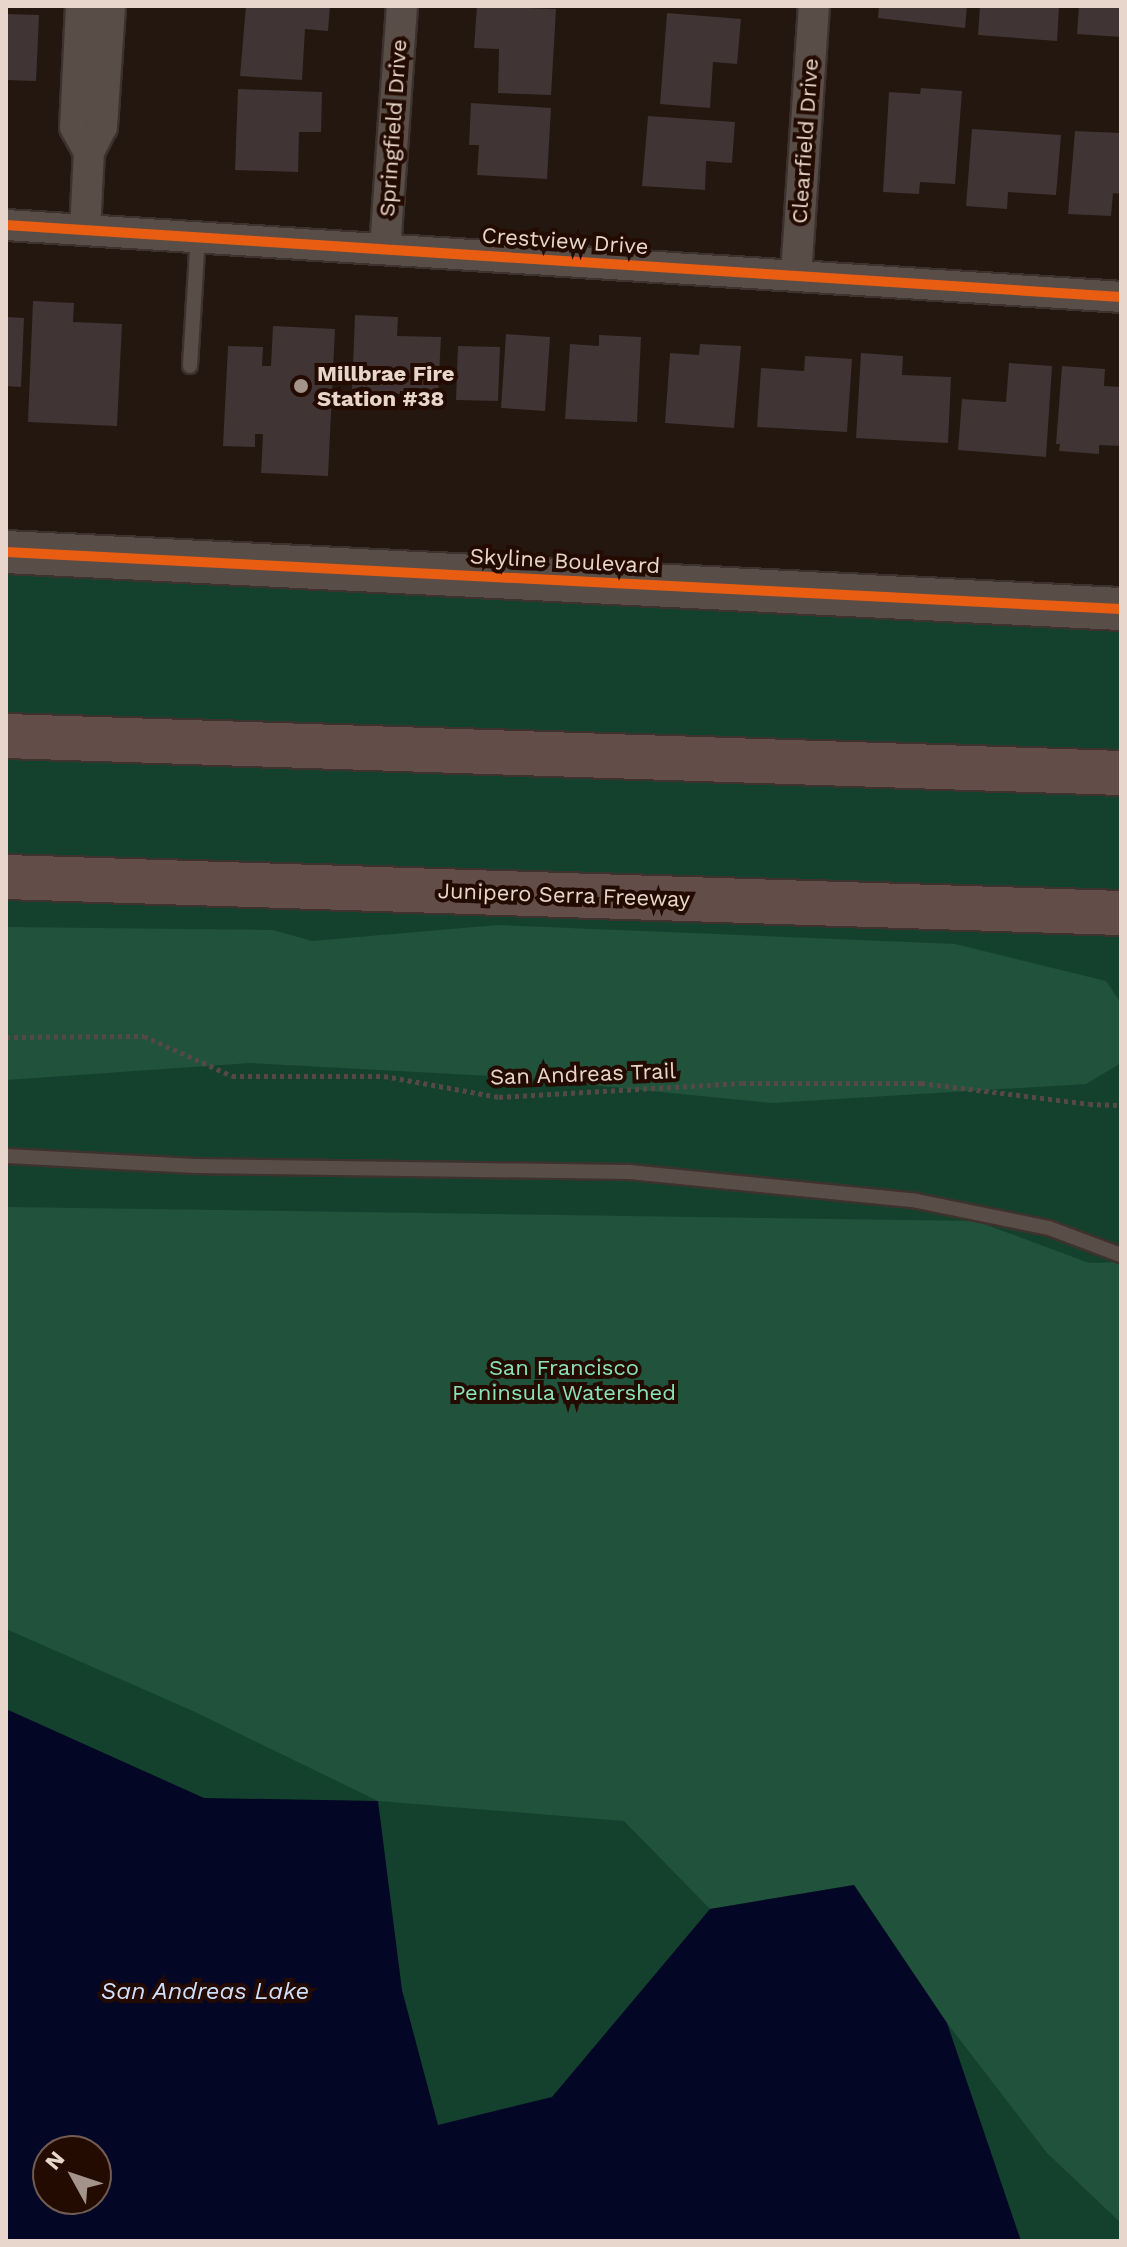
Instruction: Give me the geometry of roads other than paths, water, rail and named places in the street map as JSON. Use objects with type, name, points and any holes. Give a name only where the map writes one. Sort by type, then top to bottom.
[{"type":"highway","points":[[6,736],[1121,773]]},
{"type":"highway","name":"Junipero Serra Freeway","points":[[6,877],[1121,913]]},
{"type":"main road","name":"Skyline Boulevard","points":[[6,552],[1121,609]]},
{"type":"street","points":[[81,6],[75,127],[89,152]]},
{"type":"street","points":[[85,230],[89,152],[102,127],[110,6]]},
{"type":"street","name":"Springfield Drive","points":[[385,249],[402,6]]},
{"type":"street","name":"Clearfield Drive","points":[[796,276],[814,6]]},
{"type":"street","name":"Crestview Drive","points":[[6,225],[1121,297]]},
{"type":"lane","points":[[190,366],[198,237]]},
{"type":"lane","points":[[6,1156],[195,1166],[629,1172],[917,1201],[1049,1228],[1121,1255]]},
{"type":"water","name":"San Andreas Lake","points":[[6,1709],[204,1798],[378,1801],[402,1990],[438,2125],[552,2097],[710,1909],[854,1885],[947,2023],[1021,2241],[6,2241]]},
{"type":"place","name":"Millbrae Fire Station #38","points":[[301,386]]},
{"type":"park label","name":"San Francisco Peninsula Watershed","points":[[564,1380]]}]
